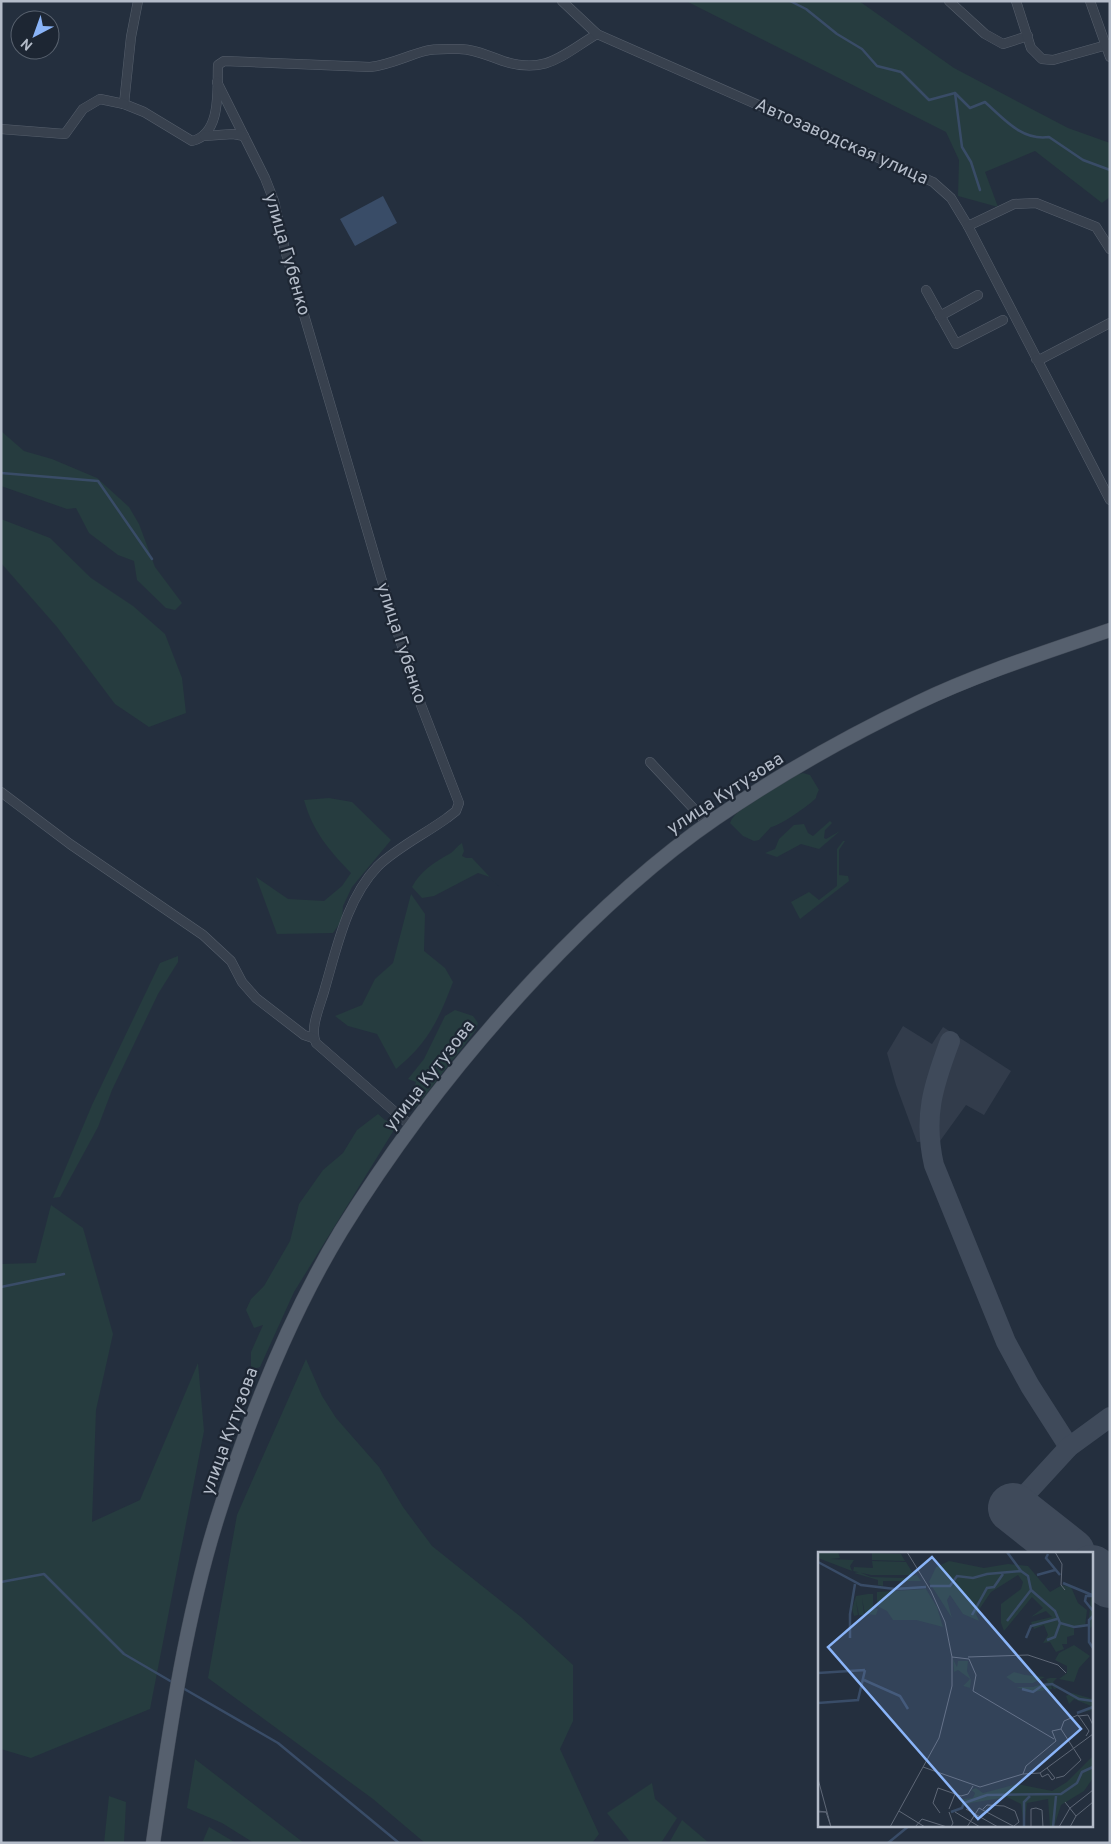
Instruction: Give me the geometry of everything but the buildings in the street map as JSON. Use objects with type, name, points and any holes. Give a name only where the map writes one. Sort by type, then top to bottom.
[{"type":"main road","name":"улица Кутузова","points":[[153,1843],[186,1640],[215,1524],[240,1449],[269,1376],[301,1305],[340,1234],[411,1126],[492,1024],[566,946],[644,871],[708,824],[808,761],[918,702],[1110,630]]},
{"type":"street","points":[[124,104],[131,37],[138,1]]},
{"type":"street","name":"Автозаводская улица","points":[[562,1],[597,34],[933,182],[951,198],[968,226],[1110,500]]},
{"type":"street","points":[[949,1],[985,34],[1002,44],[1028,36]]},
{"type":"street","points":[[1016,1],[1031,48],[1042,59],[1053,60],[1108,44]]},
{"type":"street","points":[[1090,1],[1108,44],[1110,57]]},
{"type":"street","points":[[204,136],[213,122],[218,65],[229,60],[370,67],[384,66],[428,50],[461,49],[472,50],[519,66],[535,67],[549,63],[597,34]]},
{"type":"street","name":"улица Губенко","points":[[217,82],[274,201],[285,250],[387,596],[421,705],[459,803],[456,811],[379,866],[361,888],[338,944],[313,1038]]},
{"type":"street","points":[[1,130],[65,134],[83,109],[100,99],[124,104],[144,112],[188,140],[192,141],[204,136],[233,134],[244,136]]},
{"type":"street","points":[[968,226],[1014,204],[1036,203],[1096,227],[1110,249]]},
{"type":"street","points":[[926,290],[956,344],[1003,320]]},
{"type":"street","points":[[940,316],[978,295]]},
{"type":"street","points":[[1036,359],[1041,359],[1110,323]]},
{"type":"street","points":[[650,762],[708,824]]},
{"type":"street","points":[[1,792],[70,844],[203,935],[231,961],[242,982],[256,998],[304,1035],[313,1038],[316,1043],[411,1126]]},
{"type":"shaded area","points":[[903,1026],[932,1044],[943,1027],[1011,1071],[984,1115],[966,1105],[940,1141],[917,1142],[896,1085],[887,1053]]},
{"type":"green space","points":[[686,1],[859,1],[954,68],[1068,128],[1110,143],[1110,197],[1102,203],[1035,151],[985,172],[998,207],[958,196],[959,160],[946,132]]},
{"type":"green space","points":[[1,431],[24,451],[52,459],[97,478],[129,507],[139,524],[155,567],[182,603],[175,610],[166,608],[137,580],[134,561],[118,555],[89,533],[76,508],[67,509],[1,486]]},
{"type":"green space","points":[[1,519],[50,538],[91,578],[133,606],[165,634],[182,678],[186,713],[149,727],[115,704],[57,627],[1,563]]},
{"type":"green space","points":[[803,773],[810,775],[819,790],[816,798],[794,815],[771,827],[759,840],[754,841],[743,836],[730,823],[740,810],[749,803],[796,775]]},
{"type":"green space","points":[[329,798],[352,802],[391,840],[352,887],[343,906],[342,920],[333,933],[277,934],[256,877],[288,899],[324,901],[342,886],[351,873],[317,831],[304,800]]},
{"type":"green space","points":[[830,821],[832,823],[825,830],[824,838],[826,839],[840,831],[819,849],[801,844],[777,857],[765,853],[775,849],[779,839],[794,825],[804,824],[808,833],[813,836]]},
{"type":"green space","points":[[845,841],[839,850],[839,875],[848,876],[849,881],[800,919],[791,902],[809,892],[819,900],[837,886],[837,849]]},
{"type":"green space","points":[[462,843],[464,851],[462,856],[472,858],[490,877],[478,873],[434,896],[422,898],[412,887],[416,881],[429,867],[451,853]]},
{"type":"green space","points":[[411,894],[425,914],[424,951],[445,968],[453,982],[443,1008],[431,1030],[416,1050],[396,1069],[377,1034],[348,1026],[335,1016],[362,1005],[375,979],[393,963]]},
{"type":"green space","points":[[178,956],[178,962],[158,994],[112,1090],[98,1127],[60,1197],[53,1198],[92,1105],[160,963]]},
{"type":"green space","points":[[455,1010],[473,1016],[478,1023],[476,1030],[416,1107],[409,1108],[416,1082],[408,1079],[424,1059],[445,1016]]},
{"type":"green space","points":[[378,1114],[385,1120],[397,1125],[294,1292],[260,1367],[251,1370],[251,1352],[263,1325],[254,1328],[246,1310],[251,1299],[264,1286],[290,1241],[299,1204],[323,1170],[343,1153],[357,1130]]},
{"type":"green space","points":[[51,1205],[83,1228],[113,1334],[96,1410],[92,1522],[140,1500],[198,1363],[204,1431],[150,1709],[31,1758],[1,1749],[1,1264],[36,1263]]},
{"type":"green space","points":[[306,1359],[322,1396],[336,1418],[379,1467],[403,1507],[432,1546],[521,1617],[573,1665],[573,1721],[560,1749],[599,1834],[592,1843],[425,1843],[373,1799],[208,1678],[237,1515]]},
{"type":"green space","points":[[195,1759],[304,1843],[254,1843],[222,1823],[187,1808]]},
{"type":"green space","points":[[652,1783],[655,1799],[677,1818],[661,1843],[631,1843],[607,1813]]},
{"type":"green space","points":[[109,1796],[126,1802],[124,1843],[104,1843]]},
{"type":"green space","points":[[682,1820],[709,1843],[669,1843]]},
{"type":"green space","points":[[209,1827],[236,1843],[202,1843]]},
{"type":"water","points":[[383,196],[397,223],[355,246],[340,219]]},
{"type":"waterway","points":[[790,1],[806,9],[837,34],[862,49],[877,66],[901,72],[929,100],[955,93],[970,108],[985,102],[1006,122],[1022,132],[1030,136],[1049,137],[1083,160],[1110,170]]},
{"type":"waterway","points":[[955,93],[962,147],[971,162],[980,190]]},
{"type":"waterway","points":[[1,473],[98,481],[152,559]]},
{"type":"waterway","points":[[1,1287],[64,1274]]},
{"type":"waterway","points":[[1,1582],[44,1574],[124,1654],[172,1682]]},
{"type":"waterway","points":[[181,1687],[278,1743],[399,1843]]},
{"type":"waterway","points":[[888,1843],[909,1826]]},
{"type":"taxiway","points":[[950,1041],[931,1102],[929,1132],[934,1165],[1006,1342],[1030,1386],[1069,1447]]},
{"type":"taxiway","points":[[1013,1508],[1069,1447],[1110,1417]]},
{"type":"runway","points":[[1013,1508],[1069,1552]]},
{"type":"runway","points":[[1094,1571],[1110,1583]]}]
